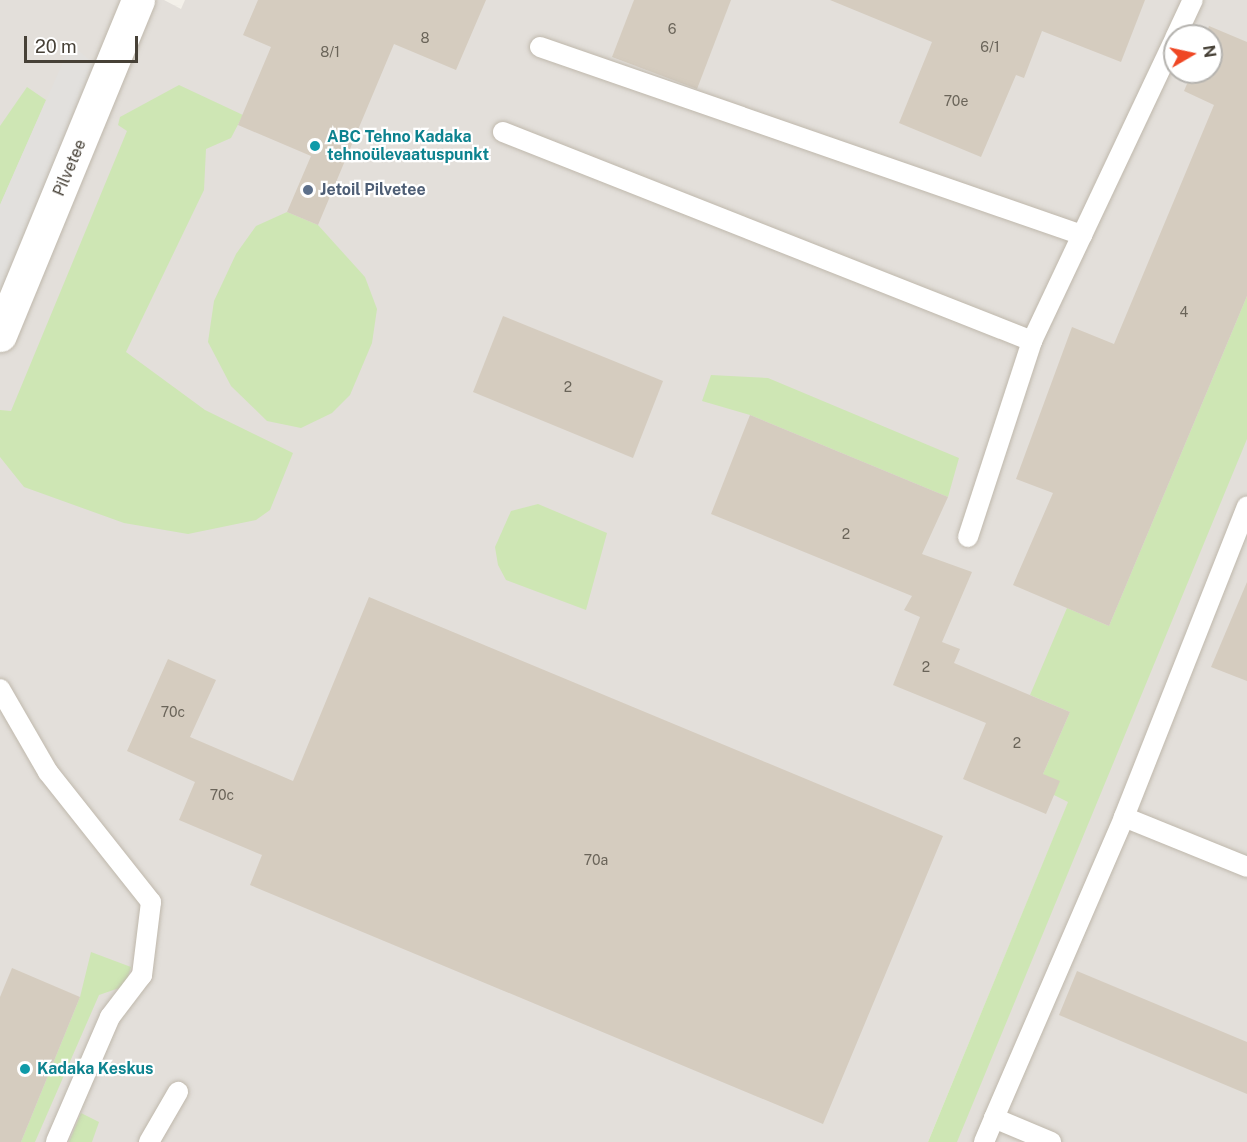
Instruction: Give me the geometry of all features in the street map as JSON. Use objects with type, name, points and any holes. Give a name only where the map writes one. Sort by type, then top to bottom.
[{"type":"street","name":"Pilvetee","points":[[0,336],[138,0]]},
{"type":"lane","points":[[1181,24],[1193,0]]},
{"type":"lane","points":[[540,47],[1082,235]]},
{"type":"lane","points":[[968,537],[1032,341],[1163,63]]},
{"type":"lane","points":[[503,132],[1032,341]]},
{"type":"lane","points":[[984,1142],[1124,817],[1247,506]]},
{"type":"lane","points":[[0,689],[48,772],[151,902],[142,975],[110,1017],[56,1142]]},
{"type":"lane","points":[[1124,817],[1247,867]]},
{"type":"lane","points":[[149,1142],[178,1092]]},
{"type":"lane","points":[[994,1118],[1051,1142]]},
{"type":"shaded area","points":[[0,0],[164,0],[181,9],[185,0],[1247,0],[1247,1142],[930,1142],[1109,704],[928,1142],[0,1142]]},
{"type":"shaded area","points":[[71,44],[108,76],[0,336],[0,205]]},
{"type":"green space","points":[[179,85],[243,115],[231,138],[206,149],[204,190],[126,352],[205,410],[293,453],[270,510],[256,520],[188,534],[124,523],[24,487],[0,457],[0,410],[11,411],[127,131],[118,125],[120,117]]},
{"type":"green space","points":[[27,87],[46,100],[0,205],[0,126]]},
{"type":"green space","points":[[287,212],[318,225],[365,277],[377,309],[372,343],[350,395],[332,413],[301,428],[267,421],[231,386],[208,342],[214,301],[236,254],[256,226]]},
{"type":"green space","points":[[1247,296],[1247,439],[957,1142],[928,1142],[1068,802],[1054,795],[1043,774],[1070,712],[1030,695],[1067,608],[1109,626]]},
{"type":"green space","points":[[711,375],[768,378],[959,458],[948,497],[750,415],[702,401]]},
{"type":"green space","points":[[538,504],[607,533],[586,610],[506,580],[498,565],[495,547],[511,511]]},
{"type":"green space","points":[[91,952],[131,967],[125,986],[99,995],[35,1142],[21,1142],[80,997]]},
{"type":"green space","points":[[81,1113],[99,1122],[92,1142],[69,1142]]},
{"type":"building","points":[[258,0],[486,0],[456,70],[394,44],[318,225],[287,212],[311,156],[238,125],[271,47],[243,35]]},
{"type":"building","points":[[634,0],[731,0],[697,89],[612,57]]},
{"type":"building","points":[[830,0],[1145,0],[1121,62],[1042,31],[1024,78],[1016,75],[981,157],[899,123],[932,42]]},
{"type":"building","points":[[1223,32],[1247,42],[1247,296],[1109,626],[1013,585],[1053,493],[1016,479],[1072,327],[1114,344],[1214,105],[1184,91],[1187,84],[1223,84]]},
{"type":"building","points":[[503,316],[663,381],[633,458],[473,392]]},
{"type":"building","points":[[750,415],[948,497],[922,554],[972,572],[942,642],[960,649],[954,663],[1070,712],[1043,774],[1060,781],[1046,814],[963,779],[986,723],[893,685],[920,617],[904,610],[912,596],[711,514]]},
{"type":"building","points":[[1247,582],[1247,681],[1211,667]]},
{"type":"building","points":[[369,597],[943,836],[823,1124],[250,885],[262,855],[179,820],[195,782],[127,751],[168,659],[216,680],[190,737],[293,781]]},
{"type":"building","name":"Kadaka Keskus","points":[[12,968],[80,997],[21,1142],[0,1142],[0,997]]},
{"type":"building","points":[[1077,971],[1247,1042],[1247,1094],[1059,1015]]},
{"type":"place","name":"ABC Tehno Kadaka tehnoülevaatuspunkt","points":[[315,146]]},
{"type":"place","name":"Jetoil Pilvetee","points":[[308,190]]},
{"type":"place","name":"Kadaka Keskus","points":[[25,1069]]}]
